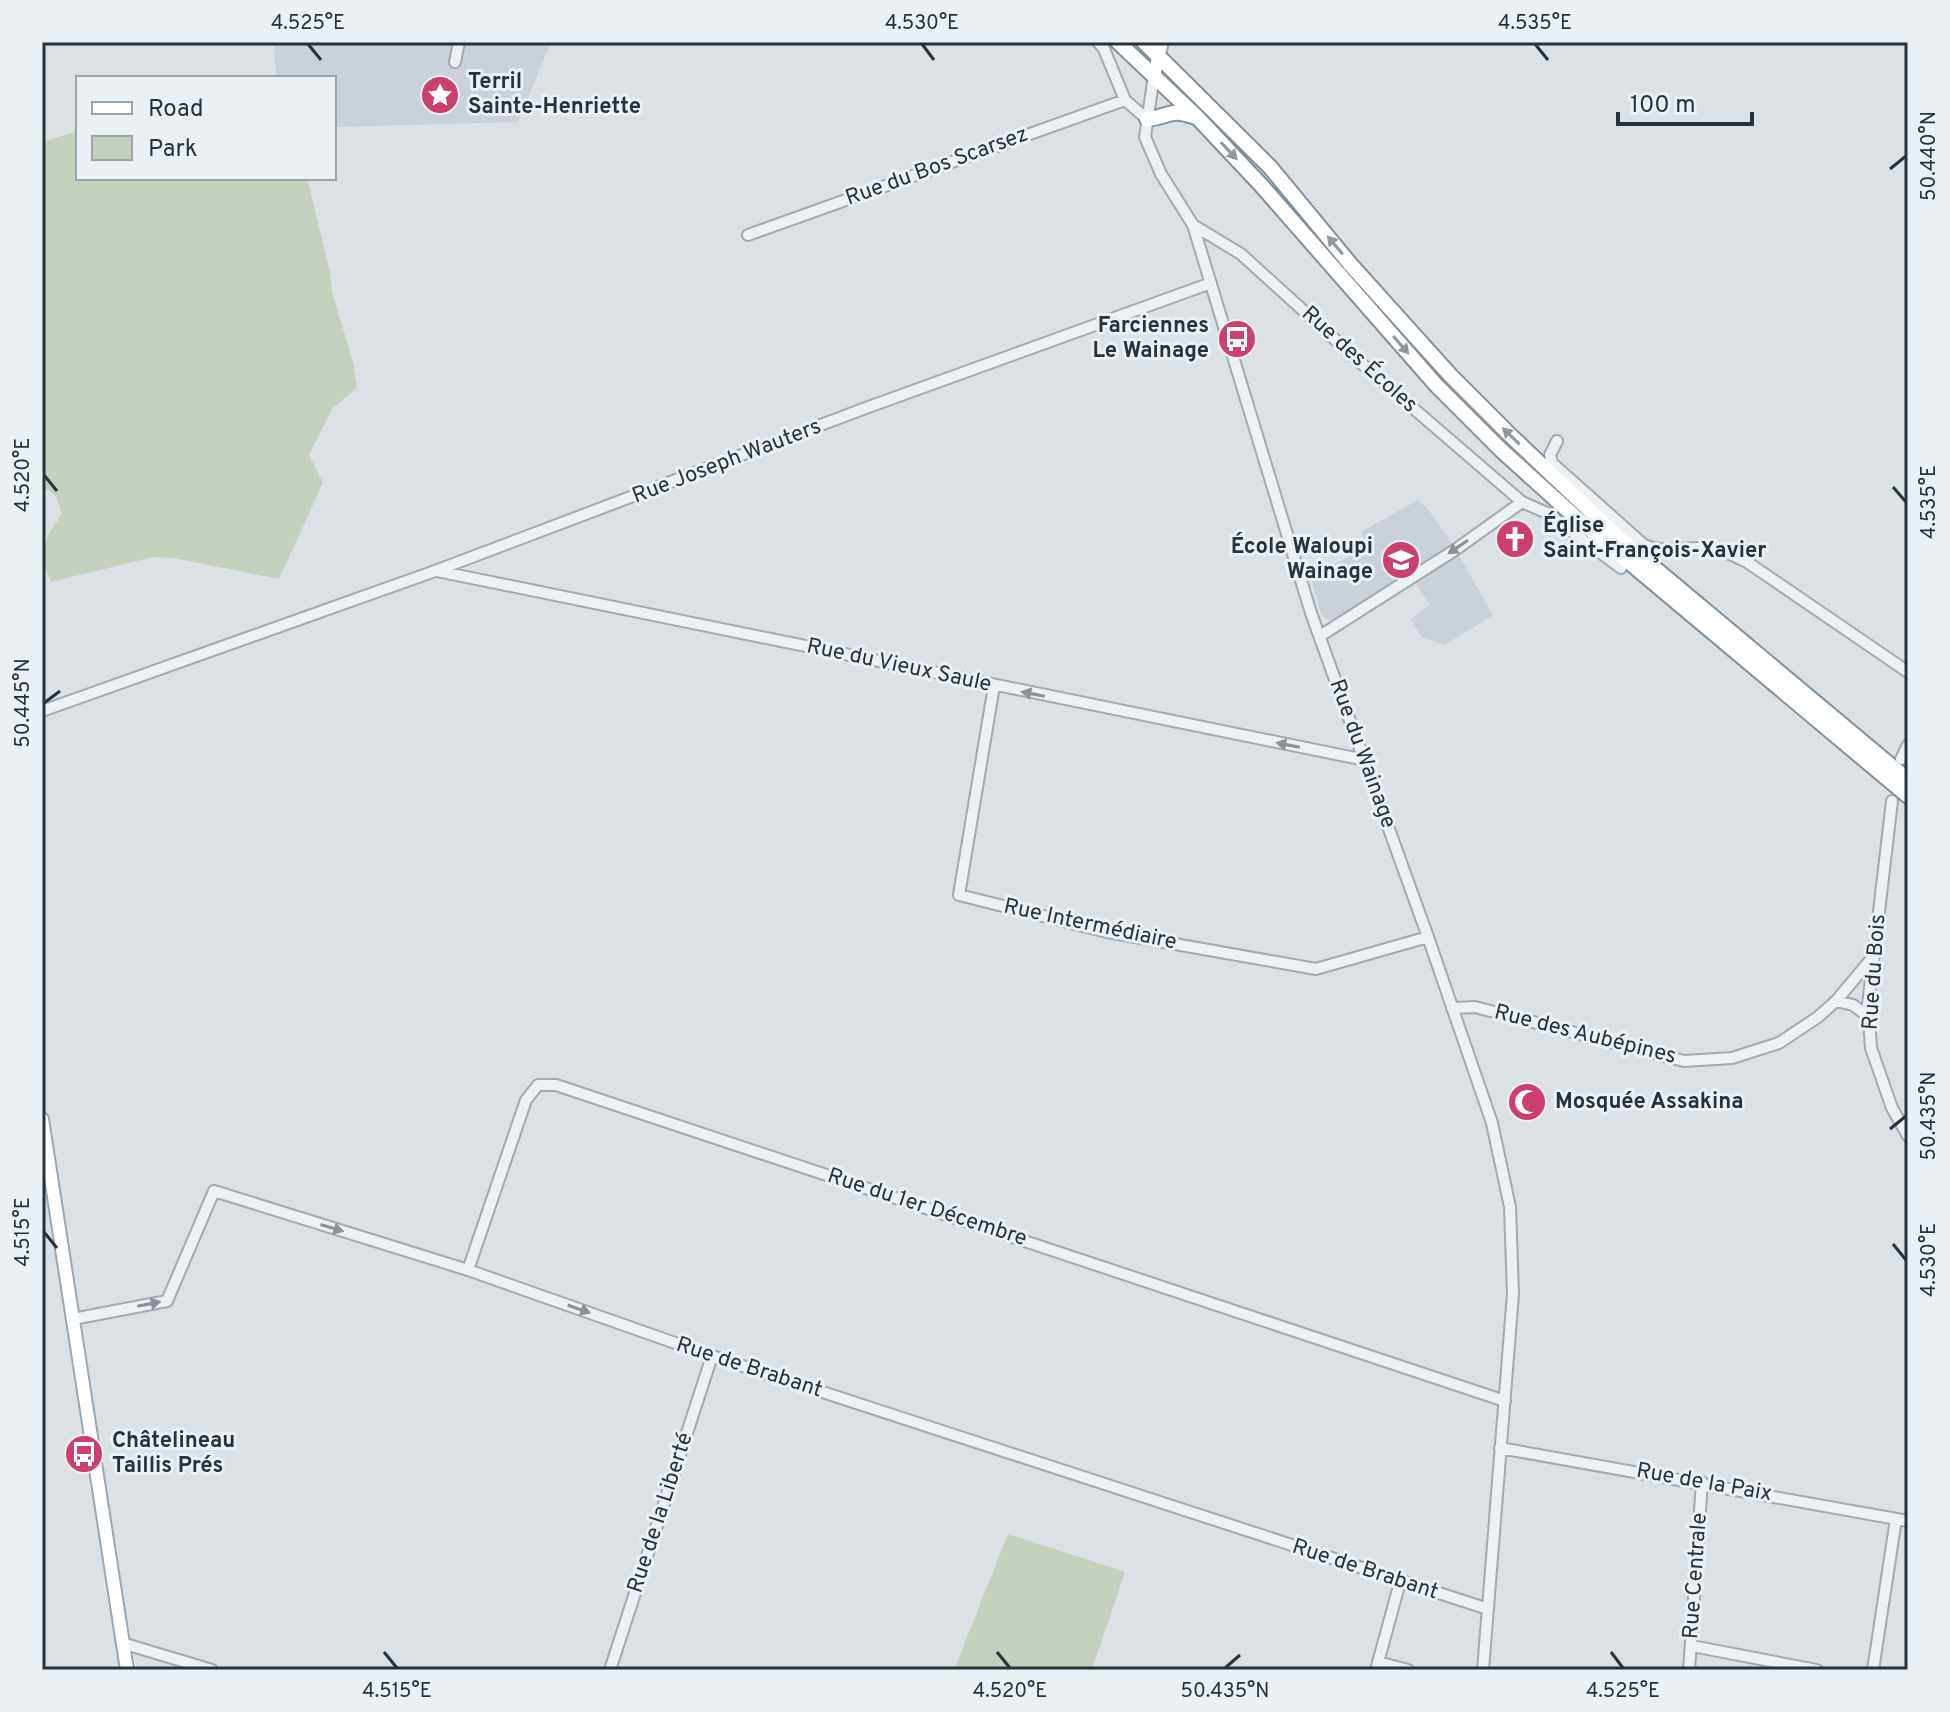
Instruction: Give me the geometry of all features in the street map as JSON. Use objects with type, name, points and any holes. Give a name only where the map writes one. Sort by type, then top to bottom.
[{"type":"highway","points":[[1118,42],[1197,117],[1260,184],[1437,386],[1500,449],[1574,516],[1908,796]]},
{"type":"highway","points":[[1144,42],[1161,49],[1270,167],[1351,265],[1450,375],[1512,437],[1621,540],[1908,780]]},
{"type":"highway","points":[[1147,119],[1171,111],[1197,117]]},
{"type":"main road","points":[[1154,75],[1161,49]]},
{"type":"main road","points":[[42,1119],[127,1670]]},
{"type":"street","points":[[455,62],[459,42]]},
{"type":"street","points":[[1098,42],[1104,49],[1125,100],[1147,119]]},
{"type":"street","name":"Rue du Wainage","points":[[1154,75],[1145,137],[1161,174],[1193,225],[1320,636],[1492,1123],[1510,1207],[1513,1294],[1483,1670]]},
{"type":"street","name":"Rue du Bos Scarsez","points":[[748,235],[1125,100]]},
{"type":"street","name":"Rue des Écoles","points":[[1193,225],[1241,254],[1362,364],[1522,502],[1547,513],[1621,568]]},
{"type":"street","name":"Rue Joseph Wauters","points":[[42,711],[435,571],[863,409],[1211,283]]},
{"type":"street","points":[[1557,441],[1550,455],[1552,463],[1644,545],[1662,551],[1706,548],[1723,551],[1747,562],[1908,672]]},
{"type":"street","points":[[1320,636],[1455,550],[1522,502]]},
{"type":"street","name":"Rue du Vieux Saule","points":[[435,571],[1365,760]]},
{"type":"street","name":"Rue Intermédiaire","points":[[994,686],[959,895],[1107,932],[1316,969],[1428,937]]},
{"type":"street","points":[[1901,759],[1908,745]]},
{"type":"street","name":"Rue du Bois","points":[[1892,801],[1869,1017],[1871,1048],[1880,1079],[1908,1136]]},
{"type":"street","name":"Rue des Aubépines","points":[[1452,1008],[1475,1007],[1684,1061],[1732,1058],[1779,1043],[1836,1001],[1873,957]]},
{"type":"street","points":[[1836,1001],[1853,1005],[1869,1017]]},
{"type":"street","name":"Rue du 1er Décembre","points":[[468,1270],[526,1100],[538,1085],[556,1085],[1505,1401]]},
{"type":"street","name":"Rue de Brabant","points":[[73,1319],[167,1301],[214,1191],[468,1270],[712,1356],[1488,1609]]},
{"type":"street","name":"Rue de la Liberté","points":[[610,1670],[712,1356]]},
{"type":"street","name":"Rue de la Paix","points":[[1500,1448],[1908,1521]]},
{"type":"street","name":"Rue Centrale","points":[[1689,1670],[1702,1482]]},
{"type":"street","points":[[1873,1670],[1896,1519]]},
{"type":"street","points":[[1400,1582],[1377,1666],[1408,1670]]},
{"type":"street","points":[[122,1643],[212,1670]]},
{"type":"street","points":[[1692,1646],[1817,1670]]},
{"type":"shaded area","name":"Terril Sainte-Henriette","points":[[274,42],[551,42],[518,122],[336,127],[336,76],[276,76]]},
{"type":"shaded area","name":"École Waloupi Wainage","points":[[1418,500],[1451,542],[1493,615],[1445,645],[1421,637],[1411,619],[1430,605],[1409,573],[1335,623],[1322,616],[1310,575],[1368,548],[1361,532]]},
{"type":"green space","points":[[76,132],[76,180],[307,180],[357,388],[333,408],[309,455],[323,483],[279,579],[173,558],[153,557],[51,582],[44,561],[44,546],[62,513],[55,495],[42,486],[42,142]]},
{"type":"green space","points":[[1008,1534],[1125,1572],[1092,1670],[954,1670]]},
{"type":"place","name":"Terril Sainte-Henriette","points":[[440,95]]},
{"type":"place","name":"Farciennes Le Wainage","points":[[1237,339]]},
{"type":"place","name":"Église Saint-François-Xavier","points":[[1515,539]]},
{"type":"place","name":"École Waloupi Wainage","points":[[1401,560]]},
{"type":"place","name":"Mosquée Assakina","points":[[1527,1102]]},
{"type":"place","name":"Châtelineau Taillis Prés","points":[[84,1454]]}]
